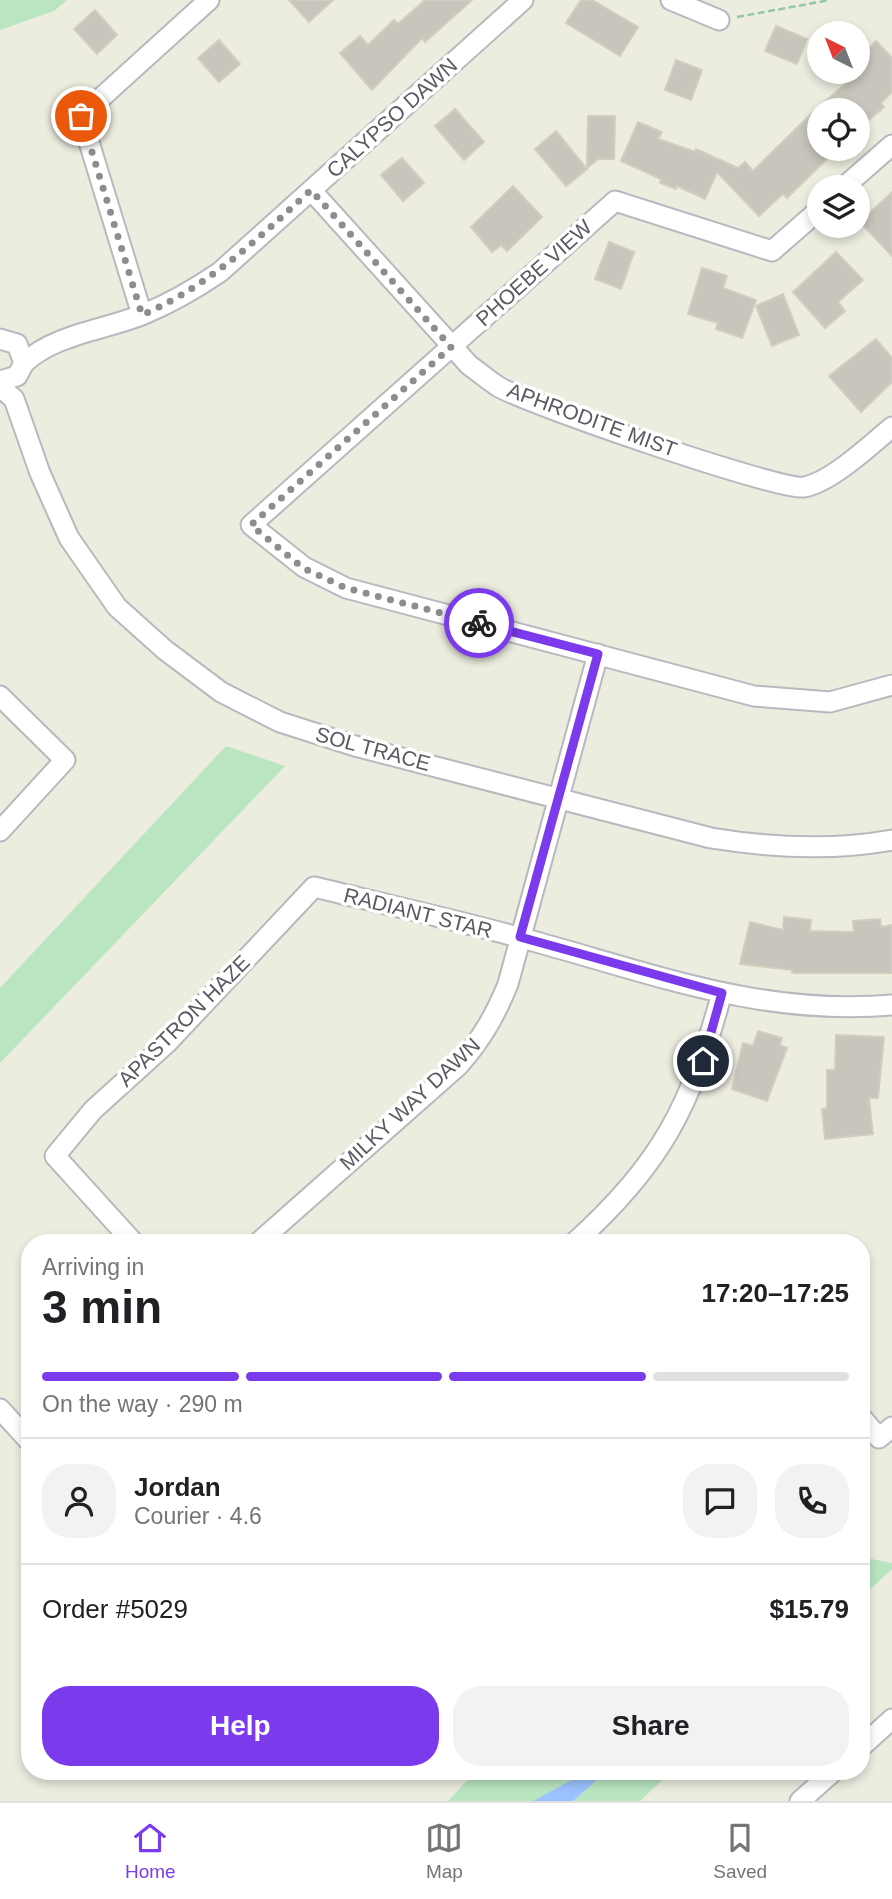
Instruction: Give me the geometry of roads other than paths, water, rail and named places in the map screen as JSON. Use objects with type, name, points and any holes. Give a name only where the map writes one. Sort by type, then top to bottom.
[{"type":"street","points":[[142,315],[81,116],[209,0]]},
{"type":"street","name":"CALYPSO DAWN","points":[[23,367],[39,349],[142,315],[184,297],[220,272],[523,0]]},
{"type":"street","points":[[671,0],[719,20]]},
{"type":"street","points":[[858,175],[892,145]]},
{"type":"street","name":"APHRODITE MIST","points":[[311,190],[451,347],[500,387],[537,403],[762,479],[804,487],[852,462],[892,427]]},
{"type":"street","name":"PHOEBE VIEW","points":[[598,654],[346,588],[303,568],[251,525],[615,201],[772,251],[807,220]]},
{"type":"street","points":[[6,338],[39,349]]},
{"type":"street","points":[[6,338],[23,367]]},
{"type":"street","name":"SOL TRACE","points":[[23,367],[5,389],[69,538],[117,607],[165,650],[221,692],[280,722],[355,746],[711,838],[767,847],[817,848],[892,839]]},
{"type":"street","points":[[598,654],[754,696],[830,702],[892,685]]},
{"type":"street","name":"MILKY WAY DAWN","points":[[268,1234],[458,1066],[481,1039],[496,1014],[508,984],[598,654]]},
{"type":"street","points":[[0,696],[65,761],[0,831]]},
{"type":"street","name":"RADIANT STAR","points":[[314,887],[520,937],[722,993],[805,1007],[892,1005]]},
{"type":"street","name":"APASTRON HAZE","points":[[126,1234],[55,1156],[93,1110],[167,1043],[314,887]]},
{"type":"street","points":[[583,1234],[632,1187],[673,1127],[703,1061],[722,993]]},
{"type":"street","points":[[0,1409],[21,1432]]},
{"type":"street","points":[[870,1423],[886,1433]]},
{"type":"street","points":[[870,1739],[892,1719]]},
{"type":"street","points":[[800,1801],[824,1780]]},
{"type":"water","points":[[597,1780],[573,1801],[533,1801],[570,1781]]}]
